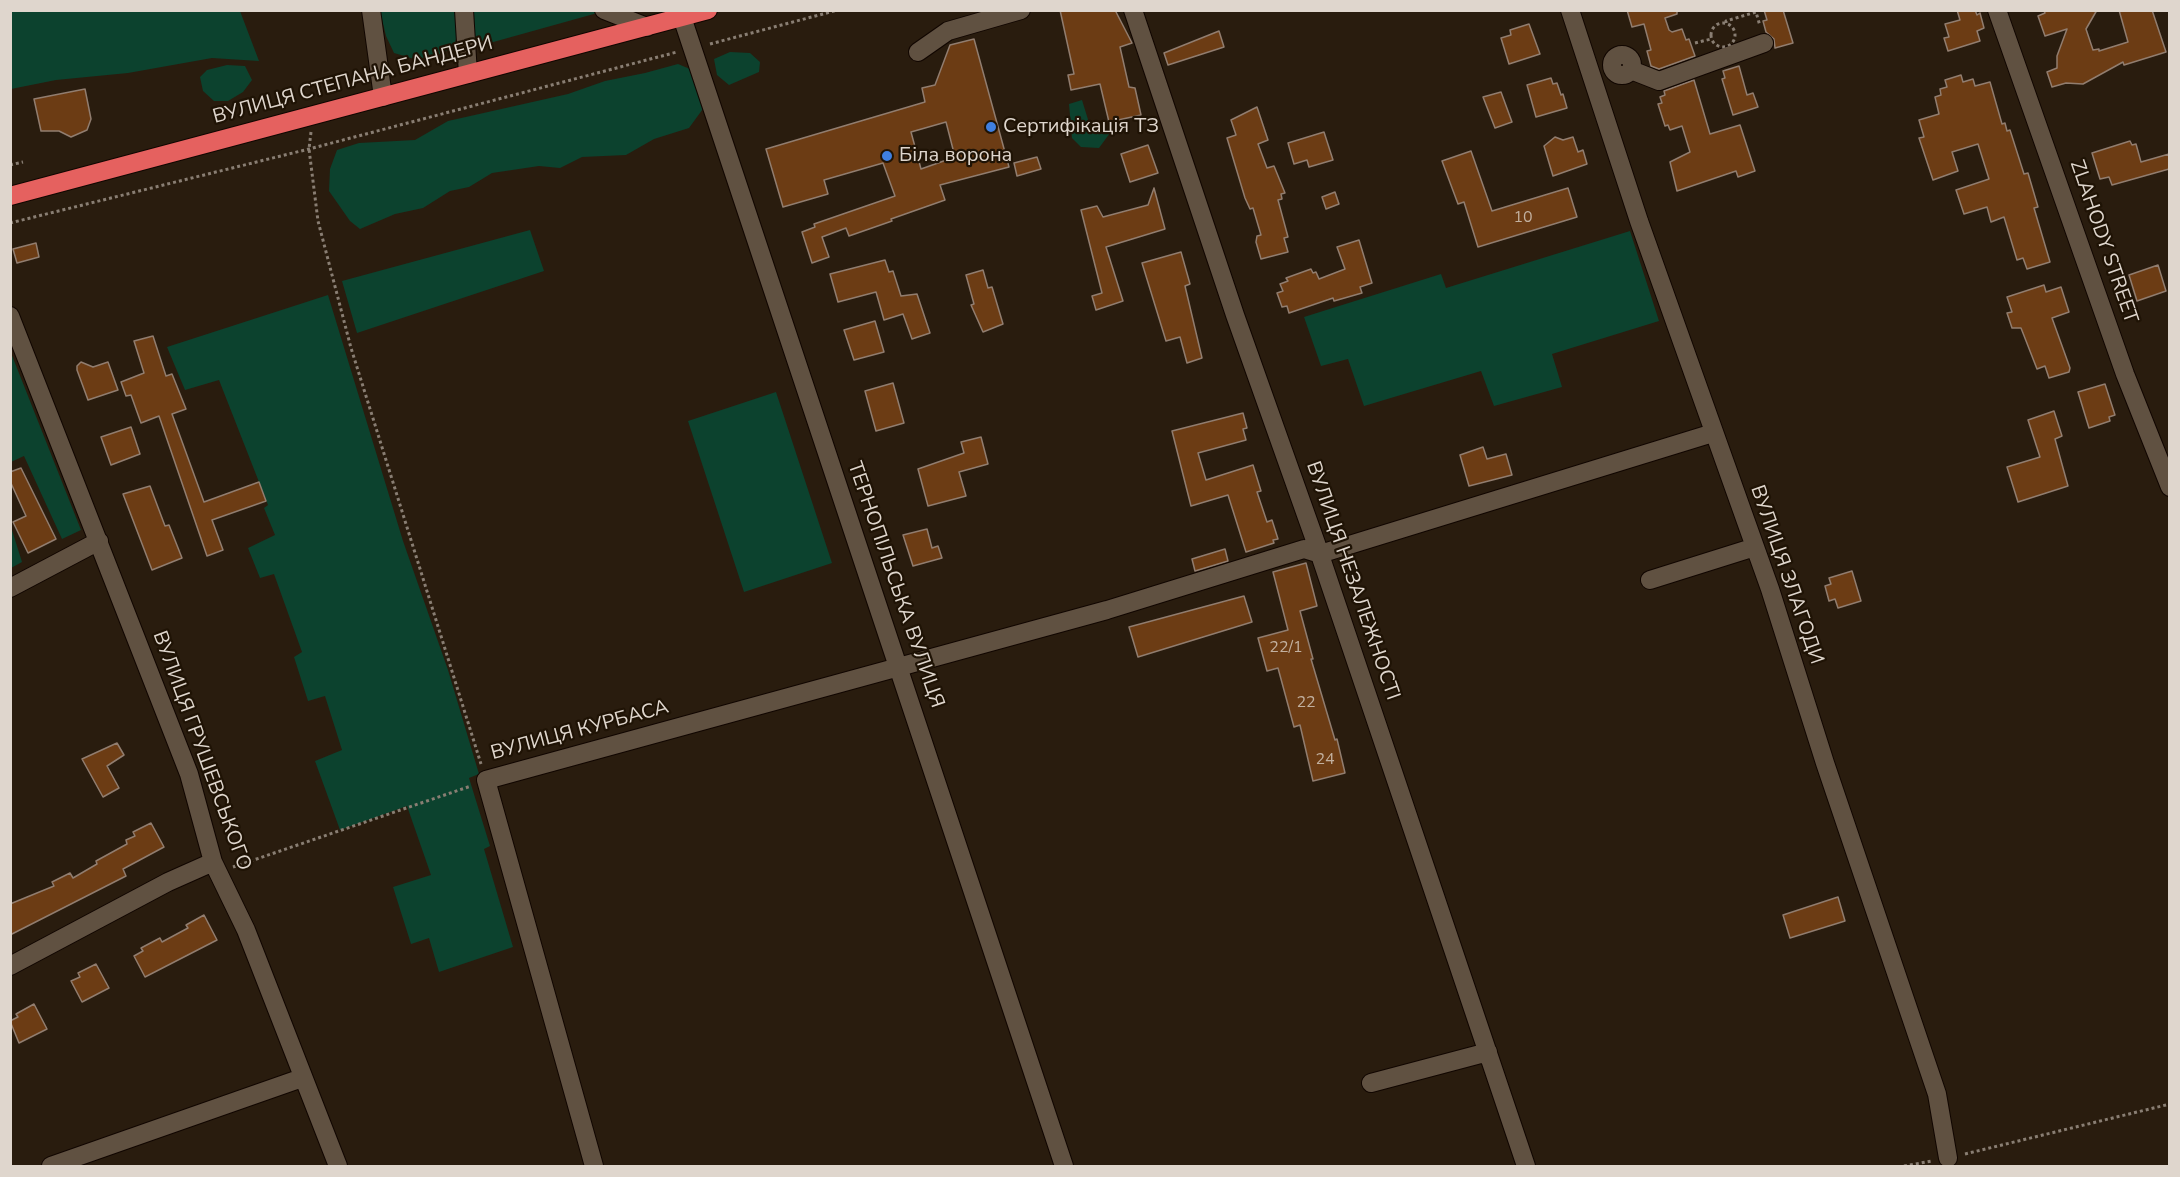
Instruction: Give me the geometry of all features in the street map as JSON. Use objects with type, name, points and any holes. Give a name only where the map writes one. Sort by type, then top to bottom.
[{"type":"highway","name":"ВУЛИЦЯ СТЕПАНА БАНДЕРИ","points":[[10,196],[708,10]]},
{"type":"street","points":[[371,10],[383,97]]},
{"type":"street","points":[[464,10],[468,74]]},
{"type":"street","points":[[603,10],[647,27]]},
{"type":"street","points":[[918,52],[948,31],[1021,10]]},
{"type":"street","name":"ВУЛИЦЯ НЕЗАЛЕЖНОСТІ","points":[[1133,10],[1235,315],[1320,554],[1526,1167]]},
{"type":"street","name":"ВУЛИЦЯ ЗЛАГОДИ","points":[[1570,10],[1639,221],[1755,547],[1937,1094],[1948,1158]]},
{"type":"street","name":"ZLAHODY STREET","points":[[1997,10],[2125,374],[2169,487]]},
{"type":"street","name":"ТЕРНОПІЛЬСЬКА ВУЛИЦЯ","points":[[682,17],[1064,1167]]},
{"type":"street","points":[[1592,74],[1612,68],[1614,59],[1623,55],[1630,60],[1631,69],[1659,81],[1764,43]]},
{"type":"street","name":"ВУЛИЦЯ ГРУШЕВСЬКОГО","points":[[10,316],[189,774],[216,867],[246,930],[338,1167]]},
{"type":"street","name":"ВУЛИЦЯ КУРБАСА","points":[[594,1167],[486,780],[1107,610],[1304,549],[1320,554],[1713,433]]},
{"type":"street","points":[[10,588],[99,541]]},
{"type":"street","points":[[1650,580],[1755,547]]},
{"type":"street","points":[[10,966],[168,882],[216,867]]},
{"type":"street","points":[[1371,1083],[1488,1052]]},
{"type":"street","points":[[51,1167],[302,1078]]},
{"type":"path","points":[[10,223],[309,150],[838,10]]},
{"type":"path","points":[[1712,39],[1715,26],[1756,12],[1764,43]]},
{"type":"path","points":[[1712,39],[1720,47],[1731,45],[1735,38],[1734,31],[1726,23]]},
{"type":"path","points":[[1695,44],[1712,39]]},
{"type":"path","points":[[216,867],[486,780],[351,348],[318,221],[309,150],[313,115]]},
{"type":"path","points":[[10,165],[23,162]]},
{"type":"path","points":[[1904,1167],[2169,1104]]},
{"type":"green space","points":[[11,10],[240,11],[259,61],[212,58],[128,73],[56,80],[11,89]]},
{"type":"green space","points":[[597,10],[601,12],[479,46],[475,44],[470,11]]},
{"type":"green space","points":[[380,11],[457,11],[459,30],[455,42],[448,50],[435,56],[414,59],[394,53],[386,36]]},
{"type":"green space","points":[[730,52],[750,53],[760,62],[759,72],[729,85],[717,75],[714,59]]},
{"type":"green space","points":[[678,64],[690,69],[705,106],[689,128],[654,139],[626,155],[582,157],[560,168],[539,166],[492,173],[469,187],[450,191],[423,208],[395,214],[360,229],[350,221],[329,191],[330,169],[337,150],[359,143],[415,140],[448,121],[568,94],[605,81]]},
{"type":"green space","points":[[227,65],[245,66],[252,80],[243,92],[228,101],[214,101],[203,91],[200,77],[207,70]]},
{"type":"green space","points":[[1082,100],[1090,126],[1110,133],[1099,148],[1081,147],[1072,138],[1069,104]]},
{"type":"green space","points":[[530,230],[544,271],[357,333],[342,281]]},
{"type":"green space","points":[[1630,231],[1659,321],[1552,354],[1562,387],[1494,406],[1481,371],[1364,406],[1348,359],[1321,366],[1304,317],[1441,274],[1446,288]]},
{"type":"green space","points":[[328,295],[403,541],[448,670],[479,774],[469,778],[490,846],[484,849],[513,947],[439,972],[429,938],[411,944],[393,887],[431,875],[407,806],[340,830],[315,761],[342,750],[325,696],[308,701],[294,657],[302,652],[274,574],[260,578],[248,548],[275,535],[264,508],[268,505],[219,380],[185,390],[167,347]]},
{"type":"green space","points":[[11,353],[81,530],[62,539],[24,456],[11,462]]},
{"type":"green space","points":[[776,392],[832,563],[744,592],[688,421]]},
{"type":"green space","points":[[11,527],[22,562],[10,568]]},
{"type":"building","points":[[1060,10],[1115,10],[1132,43],[1120,47],[1129,87],[1135,88],[1141,115],[1109,122],[1100,84],[1071,90],[1068,75],[1074,74]]},
{"type":"building","points":[[1627,10],[1677,10],[1677,14],[1665,18],[1669,30],[1672,32],[1682,29],[1686,40],[1689,39],[1695,56],[1659,69],[1651,66],[1647,51],[1651,50],[1644,24],[1632,27]]},
{"type":"building","points":[[1764,10],[1783,10],[1793,43],[1775,48],[1774,39],[1766,32],[1763,21],[1767,20]]},
{"type":"building","points":[[1957,10],[1975,10],[1977,15],[1980,13],[1984,28],[1977,31],[1980,41],[1948,51],[1944,38],[1949,37],[1945,24],[1960,20]]},
{"type":"building","points":[[2044,10],[2097,10],[2086,29],[2093,50],[2099,49],[2099,51],[2128,42],[2119,10],[2152,10],[2166,52],[2124,65],[2123,62],[2083,84],[2066,83],[2052,87],[2047,72],[2057,68],[2057,56],[2067,29],[2045,36],[2038,16],[2045,13]]},
{"type":"building","points":[[1529,24],[1540,54],[1509,64],[1501,38],[1511,35],[1510,30]]},
{"type":"building","points":[[1219,31],[1224,47],[1168,65],[1164,53]]},
{"type":"building","points":[[974,39],[1009,167],[940,185],[945,200],[891,219],[892,221],[849,236],[846,228],[822,237],[829,257],[812,263],[802,232],[815,227],[814,224],[895,196],[883,163],[824,180],[828,194],[783,207],[766,149],[925,102],[922,88],[935,85],[950,45]],"holes":[[[946,122],[955,157],[921,169],[911,132]]]},
{"type":"building","points":[[1739,66],[1747,95],[1753,93],[1758,107],[1733,115],[1722,79],[1725,78],[1723,71]]},
{"type":"building","points":[[1961,75],[1963,82],[1973,79],[1975,86],[1990,82],[2002,124],[2005,123],[2007,131],[2010,130],[2024,174],[2028,173],[2038,207],[2034,208],[2050,262],[2027,269],[2023,258],[2017,260],[2004,217],[1991,222],[1987,207],[1964,214],[1956,190],[1989,179],[1978,144],[1952,152],[1958,171],[1933,180],[1919,138],[1924,137],[1919,120],[1939,114],[1935,97],[1941,95],[1940,89],[1947,87],[1945,80]]},
{"type":"building","points":[[1551,78],[1553,84],[1557,83],[1561,95],[1563,94],[1567,108],[1536,117],[1527,85]]},
{"type":"building","points":[[1694,80],[1710,134],[1740,125],[1755,171],[1738,177],[1736,171],[1677,191],[1670,162],[1690,152],[1682,126],[1670,130],[1668,125],[1665,126],[1658,104],[1662,103],[1660,97],[1665,95],[1664,91]]},
{"type":"building","points":[[85,89],[91,119],[87,130],[71,137],[59,131],[41,131],[34,99]]},
{"type":"building","points":[[1501,92],[1512,122],[1495,128],[1483,97]]},
{"type":"building","points":[[1257,107],[1268,140],[1258,144],[1267,168],[1274,166],[1285,193],[1281,194],[1282,199],[1278,200],[1288,237],[1284,238],[1288,252],[1261,259],[1256,242],[1257,236],[1261,235],[1253,208],[1250,209],[1245,198],[1227,138],[1236,135],[1231,120]]},
{"type":"building","points":[[1324,132],[1333,160],[1309,167],[1307,160],[1294,164],[1288,143]]},
{"type":"building","points":[[1555,137],[1563,140],[1573,137],[1578,152],[1583,150],[1587,164],[1553,176],[1544,146]]},
{"type":"building","points":[[2130,141],[2132,145],[2136,144],[2141,162],[2169,154],[2169,169],[2112,185],[2109,177],[2100,179],[2092,153]]},
{"type":"building","points":[[1148,145],[1158,173],[1130,182],[1121,154]]},
{"type":"building","points":[[1471,151],[1492,211],[1568,188],[1577,217],[1478,247],[1464,202],[1458,204],[1442,161]]},
{"type":"building","points":[[1037,157],[1041,169],[1017,176],[1014,163]]},
{"type":"building","points":[[1154,188],[1165,229],[1106,247],[1123,301],[1096,310],[1092,296],[1102,293],[1081,210],[1097,206],[1103,217],[1148,205]]},
{"type":"building","points":[[1335,192],[1339,204],[1326,209],[1322,197]]},
{"type":"building","points":[[1359,240],[1372,283],[1360,287],[1362,293],[1334,301],[1333,298],[1289,313],[1287,306],[1282,307],[1277,293],[1283,291],[1280,284],[1288,281],[1286,278],[1311,269],[1313,273],[1316,272],[1319,279],[1345,269],[1337,247]]},
{"type":"building","points":[[36,243],[39,257],[17,263],[13,249]]},
{"type":"building","points":[[1181,252],[1190,284],[1185,286],[1202,358],[1187,363],[1180,337],[1166,341],[1142,263]]},
{"type":"building","points":[[885,260],[889,272],[893,271],[901,296],[917,294],[930,333],[912,339],[903,314],[884,320],[876,292],[838,302],[830,274]]},
{"type":"building","points":[[2158,265],[2166,291],[2137,301],[2129,275]]},
{"type":"building","points":[[983,270],[988,288],[992,287],[1003,324],[983,332],[971,305],[974,304],[966,275]]},
{"type":"building","points":[[2044,285],[2046,292],[2061,287],[2069,312],[2052,318],[2070,368],[2069,372],[2049,378],[2045,366],[2037,369],[2021,328],[2012,328],[2007,313],[2012,312],[2007,297]]},
{"type":"building","points":[[875,321],[884,352],[854,360],[844,330]]},
{"type":"building","points":[[153,336],[166,376],[172,374],[186,409],[172,414],[204,502],[259,482],[266,501],[212,520],[223,550],[207,556],[159,416],[141,423],[131,395],[126,396],[121,382],[144,373],[134,341]]},
{"type":"building","points":[[81,362],[93,367],[108,362],[118,390],[88,400],[77,370]]},
{"type":"building","points":[[893,383],[904,423],[876,431],[865,391]]},
{"type":"building","points":[[2105,384],[2115,415],[2109,417],[2110,421],[2089,428],[2078,392]]},
{"type":"building","points":[[2054,411],[2062,436],[2055,439],[2068,486],[2018,502],[2007,467],[2040,457],[2028,420]]},
{"type":"building","points":[[1243,413],[1247,428],[1243,429],[1246,440],[1198,453],[1206,480],[1253,465],[1261,491],[1257,492],[1267,522],[1272,520],[1278,539],[1273,540],[1274,543],[1246,552],[1228,495],[1191,506],[1172,431]]},
{"type":"building","points":[[131,427],[140,454],[111,465],[101,437]]},
{"type":"building","points":[[981,437],[988,464],[959,472],[966,496],[928,506],[918,469],[964,453],[961,442]]},
{"type":"building","points":[[1483,447],[1487,459],[1506,454],[1512,475],[1469,486],[1460,455]]},
{"type":"building","points":[[21,468],[56,539],[28,553],[13,522],[26,516],[10,481],[10,472]]},
{"type":"building","points":[[150,486],[165,526],[169,525],[182,558],[152,570],[123,494]]},
{"type":"building","points":[[927,529],[932,548],[938,546],[942,558],[913,566],[903,535]]},
{"type":"building","points":[[1225,549],[1228,561],[1195,571],[1192,559]]},
{"type":"building","points":[[1306,563],[1317,606],[1300,611],[1313,659],[1311,659],[1335,740],[1337,739],[1345,773],[1313,781],[1300,725],[1294,727],[1278,668],[1267,671],[1258,638],[1288,630],[1273,572]]},
{"type":"building","points":[[1852,571],[1861,601],[1838,608],[1835,599],[1829,601],[1825,586],[1831,584],[1829,578]]},
{"type":"building","points":[[1244,596],[1252,622],[1138,657],[1129,627]]},
{"type":"building","points":[[117,743],[124,755],[107,766],[119,788],[103,797],[82,759]]},
{"type":"building","points":[[151,823],[164,847],[123,869],[126,876],[10,935],[10,904],[54,886],[52,882],[70,873],[73,878],[97,864],[96,861],[127,844],[126,840],[135,836],[133,832]]},
{"type":"building","points":[[1838,897],[1845,921],[1790,938],[1783,915]]},
{"type":"building","points":[[204,915],[217,940],[145,977],[134,956],[143,951],[141,948],[160,938],[162,942],[188,928],[186,925]]},
{"type":"building","points":[[96,964],[109,988],[82,1002],[71,981],[80,977],[78,973]]},
{"type":"building","points":[[34,1004],[47,1029],[19,1043],[10,1021],[18,1017],[16,1014]]},
{"type":"place","name":"Сертифікація ТЗ","points":[[991,127]]},
{"type":"place","name":"Біла ворона","points":[[887,156]]}]
